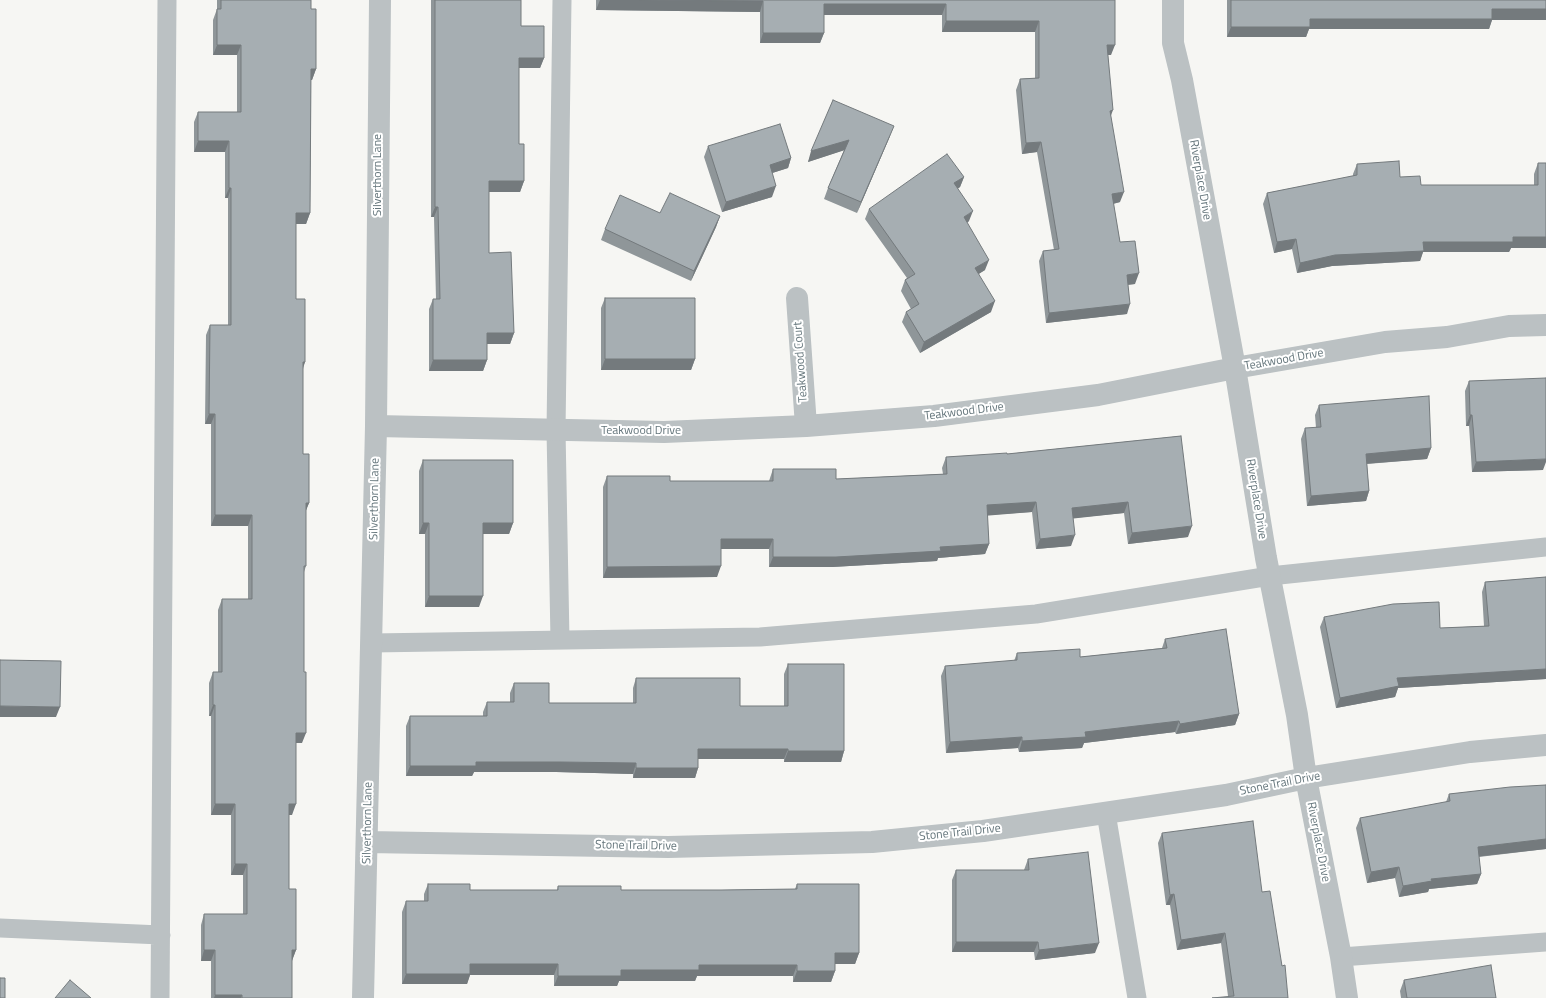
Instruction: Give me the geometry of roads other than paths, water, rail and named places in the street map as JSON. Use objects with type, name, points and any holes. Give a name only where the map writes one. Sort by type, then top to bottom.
[{"type":"street","name":"Silverthorn Lane","points":[[363,998],[376,426],[380,0]]},
{"type":"street","name":"Riverplace Drive","points":[[1173,0],[1173,43],[1182,80],[1235,368],[1270,576],[1297,715],[1306,778],[1341,957],[1347,998]]},
{"type":"street","name":"Teakwood Court","points":[[797,298],[806,426]]},
{"type":"street","name":"Teakwood Drive","points":[[376,426],[664,432],[806,426],[934,416],[1098,395],[1235,368],[1386,342],[1448,338],[1509,326],[1546,325]]},
{"type":"street","name":"Stone Trail Drive","points":[[367,842],[668,847],[872,842],[983,831],[1226,795],[1306,778],[1470,752],[1546,745]]},
{"type":"lane","points":[[160,998],[167,0]]},
{"type":"lane","points":[[560,640],[556,430],[562,0]]},
{"type":"lane","points":[[372,643],[760,637],[1036,614],[1270,576],[1546,547]]},
{"type":"lane","points":[[1106,813],[1137,998]]},
{"type":"lane","points":[[0,928],[161,935]]},
{"type":"lane","points":[[1341,957],[1546,942]]}]
